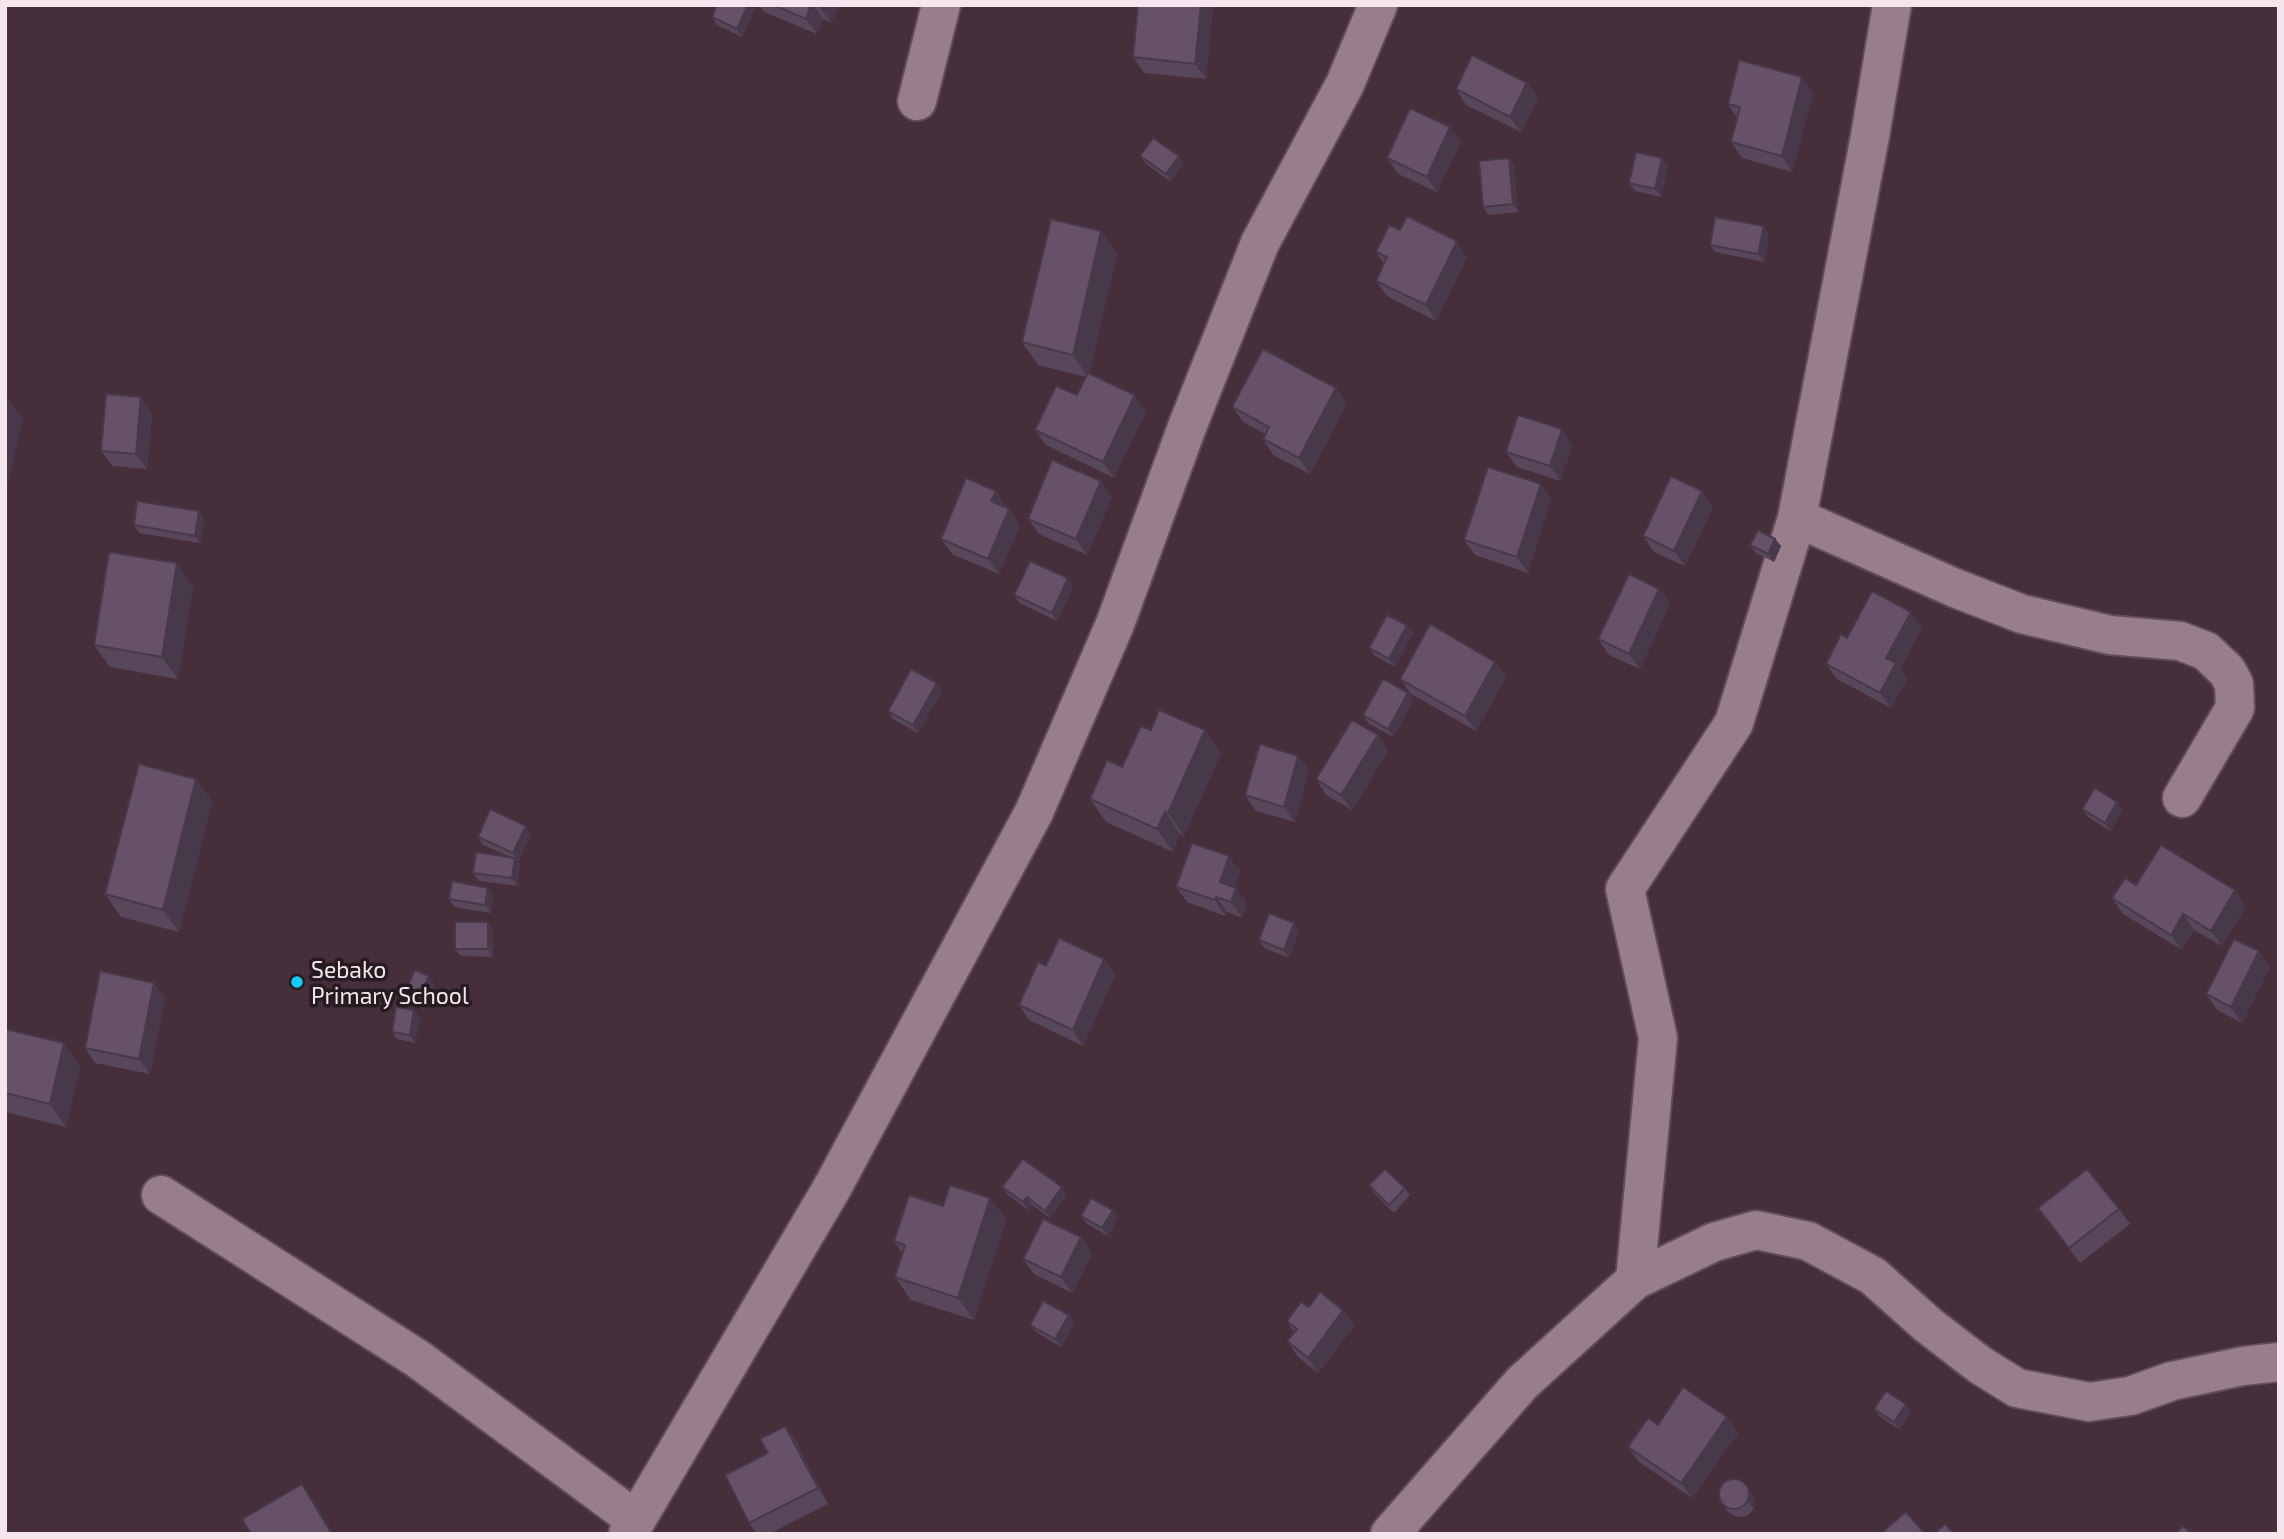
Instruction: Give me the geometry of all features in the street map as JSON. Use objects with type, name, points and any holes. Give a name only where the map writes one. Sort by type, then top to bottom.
[{"type":"street","points":[[917,101],[941,5]]},
{"type":"street","points":[[161,1195],[418,1359],[632,1527],[832,1188],[1034,813],[1115,624],[1187,427],[1260,243],[1345,84],[1378,5]]},
{"type":"street","points":[[1635,1280],[1658,1038],[1625,888],[1734,723],[1797,517],[1870,136],[1892,5]]},
{"type":"street","points":[[1797,517],[2022,614],[2110,635],[2179,641],[2206,651],[2228,671],[2234,684],[2235,708],[2182,798]]},
{"type":"street","points":[[1390,1534],[1522,1384],[1635,1280],[1714,1242],[1756,1230],[1808,1241],[1872,1276],[1938,1333],[1980,1365],[2017,1388],[2089,1402],[2130,1396],[2172,1381],[2243,1366],[2279,1362]]},
{"type":"building","points":[[717,5],[748,5],[737,29],[712,17]]},
{"type":"building","points":[[773,5],[811,5],[806,19]]},
{"type":"building","points":[[1138,5],[1201,5],[1195,64],[1133,57]]},
{"type":"building","points":[[1472,55],[1527,83],[1510,117],[1456,89]]},
{"type":"building","points":[[1739,60],[1802,77],[1782,156],[1731,142],[1740,107],[1728,104]]},
{"type":"building","points":[[1410,108],[1450,127],[1427,177],[1387,158]]},
{"type":"building","points":[[1153,138],[1179,156],[1166,174],[1140,156]]},
{"type":"building","points":[[1636,152],[1662,158],[1655,189],[1629,183]]},
{"type":"building","points":[[1509,158],[1513,204],[1483,207],[1479,161]]},
{"type":"building","points":[[1407,216],[1457,241],[1426,305],[1376,281],[1387,257],[1376,252],[1389,225],[1400,230]]},
{"type":"building","points":[[1715,217],[1764,226],[1758,254],[1710,245]]},
{"type":"building","points":[[1051,219],[1101,231],[1073,355],[1022,342]]},
{"type":"building","points":[[1263,349],[1336,388],[1299,458],[1263,439],[1269,427],[1232,407]]},
{"type":"building","points":[[1088,373],[1135,395],[1103,462],[1035,430],[1056,386],[1077,395]]},
{"type":"building","points":[[106,394],[141,397],[136,454],[101,451]]},
{"type":"building","points":[[1518,415],[1562,429],[1550,466],[1506,452]]},
{"type":"building","points":[[1052,460],[1101,481],[1076,539],[1028,519]]},
{"type":"building","points":[[1488,467],[1541,484],[1517,557],[1464,540]]},
{"type":"building","points":[[1671,476],[1702,491],[1674,551],[1643,536]]},
{"type":"building","points":[[966,478],[996,491],[991,501],[1009,509],[988,559],[941,539]]},
{"type":"building","points":[[137,501],[199,511],[195,536],[134,525]]},
{"type":"building","points":[[1758,530],[1775,539],[1768,554],[1750,545]]},
{"type":"building","points":[[109,552],[177,563],[162,657],[94,645]]},
{"type":"building","points":[[1030,561],[1068,578],[1052,613],[1014,595]]},
{"type":"building","points":[[1629,574],[1659,589],[1629,654],[1598,639]]},
{"type":"building","points":[[1872,591],[1911,612],[1886,658],[1896,663],[1880,693],[1826,664],[1841,634],[1847,638]]},
{"type":"building","points":[[1387,615],[1407,625],[1389,659],[1369,648]]},
{"type":"building","points":[[1430,624],[1495,662],[1465,716],[1400,679]]},
{"type":"building","points":[[911,669],[937,683],[913,725],[888,711]]},
{"type":"building","points":[[1383,679],[1408,693],[1388,729],[1363,715]]},
{"type":"building","points":[[1159,710],[1205,730],[1168,813],[1165,812],[1157,829],[1090,799],[1107,760],[1122,767],[1141,726],[1151,730]]},
{"type":"building","points":[[1352,720],[1378,735],[1341,795],[1316,779]]},
{"type":"building","points":[[1260,744],[1298,756],[1284,807],[1245,795]]},
{"type":"building","points":[[139,764],[196,779],[163,910],[105,894]]},
{"type":"building","points":[[2095,788],[2117,802],[2105,823],[2082,809]]},
{"type":"building","points":[[490,809],[526,826],[513,853],[478,837]]},
{"type":"building","points":[[1192,843],[1229,856],[1220,882],[1236,888],[1231,902],[1216,897],[1215,900],[1176,887]]},
{"type":"building","points":[[2161,845],[2235,890],[2211,931],[2183,914],[2171,935],[2112,898],[2125,878],[2136,885]]},
{"type":"building","points":[[476,852],[515,858],[512,878],[473,873]]},
{"type":"building","points":[[452,881],[488,888],[485,905],[449,899]]},
{"type":"building","points":[[1269,913],[1294,923],[1284,950],[1259,940]]},
{"type":"building","points":[[455,922],[488,922],[488,949],[455,949]]},
{"type":"building","points":[[1059,938],[1104,959],[1073,1030],[1019,1005],[1038,962],[1046,966]]},
{"type":"building","points":[[2234,939],[2259,951],[2231,1007],[2206,994]]},
{"type":"building","points":[[415,970],[429,976],[421,993],[407,987]]},
{"type":"building","points":[[100,971],[154,983],[139,1059],[85,1048]]},
{"type":"building","points":[[396,1007],[414,1010],[410,1035],[392,1032]]},
{"type":"building","points":[[5,1029],[64,1043],[50,1104],[5,1093]]},
{"type":"building","points":[[1023,1159],[1062,1187],[1045,1211],[1027,1197],[1023,1202],[1002,1187]]},
{"type":"building","points":[[1385,1169],[1405,1188],[1389,1205],[1369,1185]]},
{"type":"building","points":[[2087,1169],[2119,1209],[2069,1248],[2038,1208]]},
{"type":"building","points":[[950,1185],[990,1198],[958,1298],[895,1277],[905,1245],[894,1241],[909,1195],[943,1206]]},
{"type":"building","points":[[1091,1198],[1113,1210],[1102,1228],[1081,1216]]},
{"type":"building","points":[[1043,1219],[1081,1237],[1061,1277],[1023,1259]]},
{"type":"building","points":[[1320,1292],[1343,1310],[1308,1358],[1287,1341],[1297,1329],[1287,1321],[1301,1302],[1309,1307]]},
{"type":"building","points":[[1043,1301],[1069,1315],[1055,1339],[1030,1325]]},
{"type":"building","points":[[1683,1387],[1727,1417],[1681,1483],[1628,1447],[1648,1418],[1658,1425]]},
{"type":"building","points":[[1886,1391],[1906,1404],[1894,1422],[1874,1409]]},
{"type":"building","points":[[785,1426],[818,1488],[749,1523],[725,1475],[768,1453],[760,1439]]},
{"type":"building","points":[[1734,1479],[1745,1483],[1749,1494],[1745,1505],[1734,1509],[1723,1505],[1719,1494],[1723,1483]]},
{"type":"building","points":[[302,1484],[332,1534],[251,1534],[242,1519]]},
{"type":"building","points":[[1906,1512],[1925,1534],[1880,1534]]},
{"type":"building","points":[[1945,1524],[1954,1534],[1934,1534]]},
{"type":"building","points":[[2183,1526],[2192,1534],[2178,1534]]},
{"type":"place","name":"Sebako Primary School","points":[[297,982]]}]
